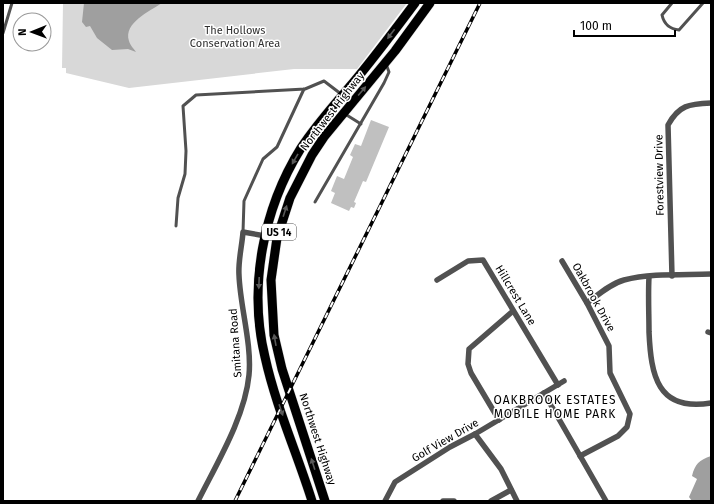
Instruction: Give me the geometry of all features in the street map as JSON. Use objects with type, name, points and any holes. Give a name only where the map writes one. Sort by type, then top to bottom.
[{"type":"main road","name":"Northwest Highway","points":[[312,501],[275,394],[264,356],[258,300],[261,259],[275,201],[289,170],[314,130],[415,3]]},
{"type":"main road","name":"Northwest Highway","points":[[325,501],[282,369],[274,335],[271,280],[277,238],[290,198],[300,176],[324,137],[385,62],[430,3]]},
{"type":"street","name":"Forestview Drive","points":[[672,276],[668,126],[673,117],[682,108],[692,104],[711,103]]},
{"type":"street","points":[[243,232],[277,238]]},
{"type":"street","name":"Smitana Road","points":[[198,501],[235,424],[247,392],[250,372],[239,274],[243,232]]},
{"type":"street","name":"Hillcrest Lane","points":[[437,280],[468,261],[483,260],[558,385]]},
{"type":"street","name":"Oakbrook Drive","points":[[562,261],[587,303],[609,346],[610,373],[630,414],[627,427],[618,436],[580,456]]},
{"type":"street","points":[[587,303],[607,288],[623,280],[649,277],[711,274]]},
{"type":"street","points":[[649,277],[650,355],[652,371],[658,384],[668,396],[676,401],[690,404],[711,403]]},
{"type":"street","points":[[498,420],[471,373],[468,364],[469,349],[513,311]]},
{"type":"street","name":"Golf View Drive","points":[[386,501],[395,482],[450,447],[475,434],[564,381]]},
{"type":"street","points":[[544,393],[606,501]]},
{"type":"street","points":[[475,434],[501,469],[517,501]]},
{"type":"street","points":[[491,501],[511,490]]},
{"type":"street","points":[[443,501],[454,501]]},
{"type":"lane","points":[[3,33],[12,3]]},
{"type":"lane","points":[[672,3],[662,16],[663,21],[674,30],[679,30],[703,3]]},
{"type":"lane","points":[[315,202],[387,77],[389,70],[385,62]]},
{"type":"lane","points":[[176,226],[178,198],[185,174],[186,151],[183,106],[196,95],[304,89],[324,81],[342,96]]},
{"type":"lane","points":[[243,232],[244,201],[263,159],[278,147],[304,89]]},
{"type":"lane","points":[[344,113],[361,124]]},
{"type":"green space","name":"The Hollows Conservation Area","points":[[63,3],[407,3],[357,69],[294,69],[129,88],[66,73],[66,68],[62,68]]},
{"type":"shaded area","points":[[84,3],[162,3],[139,18],[130,29],[128,35],[129,41],[136,52],[128,49],[112,50],[97,38],[90,26],[86,27],[82,22]]},
{"type":"shaded area","points":[[711,456],[711,501],[692,501],[689,497],[697,479],[692,476],[695,468],[703,459]]},
{"type":"building","points":[[371,120],[389,127],[366,182],[363,181],[354,202],[356,203],[354,208],[351,207],[349,211],[331,203],[335,193],[331,191],[337,176],[344,179],[353,157],[350,155],[355,144],[361,146]]},
{"type":"railway","points":[[235,501],[480,3]]},
{"type":"district","name":"OAKBROOK ESTATES MOBILE HOME PARK","points":[[555,407]]}]
